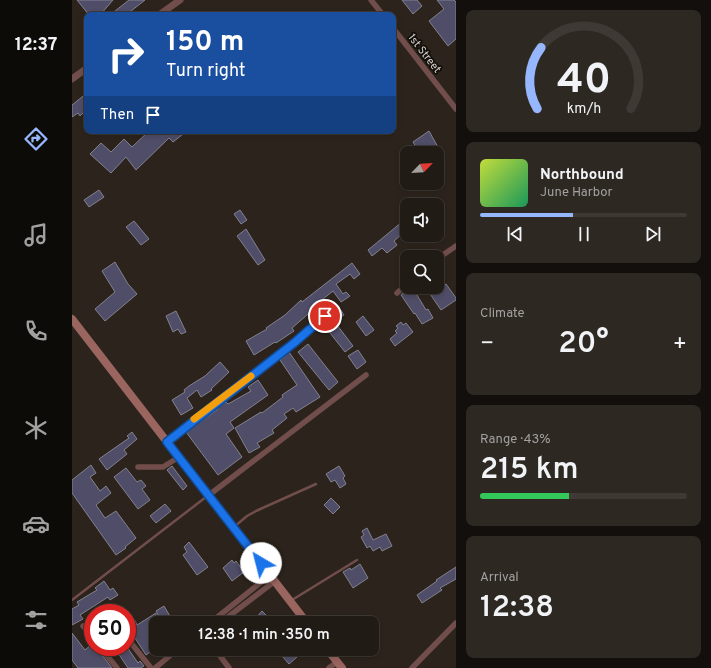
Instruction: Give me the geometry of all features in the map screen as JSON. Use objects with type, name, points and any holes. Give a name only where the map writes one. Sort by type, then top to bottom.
[{"type":"main road","points":[[72,319],[302,616]]},
{"type":"main road","points":[[332,656],[339,665]]},
{"type":"street","points":[[163,12],[180,0]]},
{"type":"street","points":[[371,0],[381,12]]},
{"type":"street","name":"1st Street","points":[[396,32],[456,109]]},
{"type":"street","points":[[72,79],[84,70]]},
{"type":"street","points":[[450,102],[456,97]]},
{"type":"street","points":[[444,254],[456,246]]},
{"type":"street","points":[[167,442],[294,343],[325,316]]},
{"type":"street","points":[[209,495],[366,374]]},
{"type":"street","points":[[138,467],[163,468],[179,458]]},
{"type":"street","points":[[220,616],[273,578]]},
{"type":"street","points":[[228,616],[273,578]]},
{"type":"street","points":[[412,668],[456,623]]},
{"type":"street","points":[[136,649],[151,668]]},
{"type":"street","points":[[107,656],[117,668]]},
{"type":"street","points":[[155,668],[170,656]]},
{"type":"street","points":[[220,656],[229,668]]},
{"type":"street","points":[[329,668],[339,665]]},
{"type":"lane","points":[[234,527],[251,514],[316,484]]},
{"type":"lane","points":[[72,600],[209,495]]},
{"type":"lane","points":[[290,601],[357,560]]},
{"type":"building","points":[[77,0],[113,0],[103,12],[87,12]]},
{"type":"building","points":[[129,0],[145,0],[130,12],[114,12]]},
{"type":"building","points":[[402,0],[417,0],[422,6],[413,14]]},
{"type":"building","points":[[437,0],[454,0],[456,2],[456,39],[448,46],[429,21],[444,9]]},
{"type":"building","points":[[84,95],[84,114],[83,113],[80,116],[78,113],[72,117],[72,105]]},
{"type":"building","points":[[429,131],[437,146],[416,146],[413,142]]},
{"type":"building","points":[[146,134],[183,134],[173,142],[169,138],[136,170],[126,157],[111,173],[90,154],[101,143],[111,152],[124,139],[132,147]]},
{"type":"building","points":[[99,190],[104,197],[89,207],[84,200]]},
{"type":"building","points":[[240,210],[247,220],[241,224],[234,214]]},
{"type":"building","points":[[134,221],[149,239],[141,245],[126,227]]},
{"type":"building","points":[[400,224],[400,236],[394,241],[397,245],[387,253],[382,248],[372,256],[368,250]]},
{"type":"building","points":[[246,229],[265,260],[258,265],[237,236]]},
{"type":"building","points":[[115,262],[128,284],[137,294],[105,321],[95,309],[115,292],[102,271]]},
{"type":"building","points":[[352,263],[360,274],[354,279],[350,274],[336,284],[343,294],[346,292],[350,296],[341,302],[333,291],[323,299],[328,305],[318,313],[315,308],[292,328],[294,331],[254,355],[246,341],[267,329],[266,328],[285,315],[301,300],[302,302]]},
{"type":"building","points":[[446,284],[456,300],[441,310],[430,294],[444,294],[444,286]]},
{"type":"building","points":[[418,294],[417,295],[426,310],[428,309],[433,318],[422,324],[401,295]]},
{"type":"building","points":[[341,310],[344,315],[334,321],[353,346],[345,352],[323,324],[333,314]]},
{"type":"building","points":[[176,311],[186,332],[181,334],[178,329],[173,332],[166,316]]},
{"type":"building","points":[[363,316],[374,330],[366,336],[356,322]]},
{"type":"building","points":[[401,322],[403,325],[406,323],[413,332],[395,346],[390,339],[397,333],[395,331],[398,328],[396,326]]},
{"type":"building","points":[[308,344],[338,382],[329,390],[298,352]]},
{"type":"building","points":[[358,350],[366,362],[357,369],[348,356]]},
{"type":"building","points":[[289,352],[320,397],[296,412],[293,408],[284,414],[287,418],[272,430],[274,433],[257,443],[260,447],[249,453],[235,428],[261,412],[262,413],[283,397],[282,395],[297,385],[280,360]]},
{"type":"building","points":[[220,362],[229,372],[211,389],[212,390],[201,397],[197,390],[187,398],[193,408],[181,415],[172,400],[185,392],[184,390],[205,376]]},
{"type":"building","points":[[258,380],[268,395],[230,422],[234,428],[226,434],[242,457],[218,475],[186,432],[226,402],[228,404],[251,391],[248,387]]},
{"type":"building","points":[[132,432],[137,439],[124,450],[127,454],[107,470],[99,459],[129,438],[127,436]]},
{"type":"building","points":[[91,465],[96,473],[90,477],[100,491],[106,486],[111,493],[96,505],[105,518],[116,511],[136,538],[116,555],[72,493],[72,480]]},
{"type":"building","points":[[172,466],[187,486],[183,490],[167,470]]},
{"type":"building","points":[[339,466],[345,476],[343,478],[346,484],[340,488],[335,480],[331,482],[326,474]]},
{"type":"building","points":[[126,468],[137,482],[141,480],[146,486],[142,489],[150,500],[138,509],[114,477]]},
{"type":"building","points":[[331,498],[340,507],[333,514],[324,505]]},
{"type":"building","points":[[165,504],[171,511],[156,523],[150,516]]},
{"type":"building","points":[[367,528],[373,540],[386,534],[392,546],[382,551],[380,547],[373,551],[370,546],[367,548],[361,537],[364,535],[362,531]]},
{"type":"building","points":[[189,542],[208,567],[197,575],[183,555],[187,552],[184,547]]},
{"type":"building","points":[[232,560],[234,563],[236,561],[244,572],[232,581],[223,568]]},
{"type":"building","points":[[360,564],[368,578],[353,588],[343,572],[350,568],[351,570]]},
{"type":"building","points":[[456,567],[456,579],[440,588],[442,590],[422,603],[417,595]]},
{"type":"building","points":[[104,581],[110,590],[113,588],[118,595],[110,600],[108,597],[97,604],[84,604],[84,612],[80,615],[83,619],[72,625],[72,609],[79,605],[77,602],[97,590],[95,588]]},
{"type":"building","points":[[164,606],[170,616],[159,616],[156,611]]},
{"type":"building","points":[[262,611],[267,616],[258,616]]},
{"type":"building","points":[[149,617],[149,653],[146,655],[136,640],[136,623],[137,625]]},
{"type":"building","points":[[72,633],[84,649],[84,656],[103,656],[112,668],[78,668],[72,660]]},
{"type":"building","points":[[120,656],[133,656],[138,663],[140,661],[144,666],[141,668],[128,668]]},
{"type":"building","points":[[282,656],[297,657],[289,664]]},
{"type":"slow traffic","points":[[194,419],[251,376]]},
{"type":"route","points":[[261,563],[167,442],[294,343],[325,316]]}]
